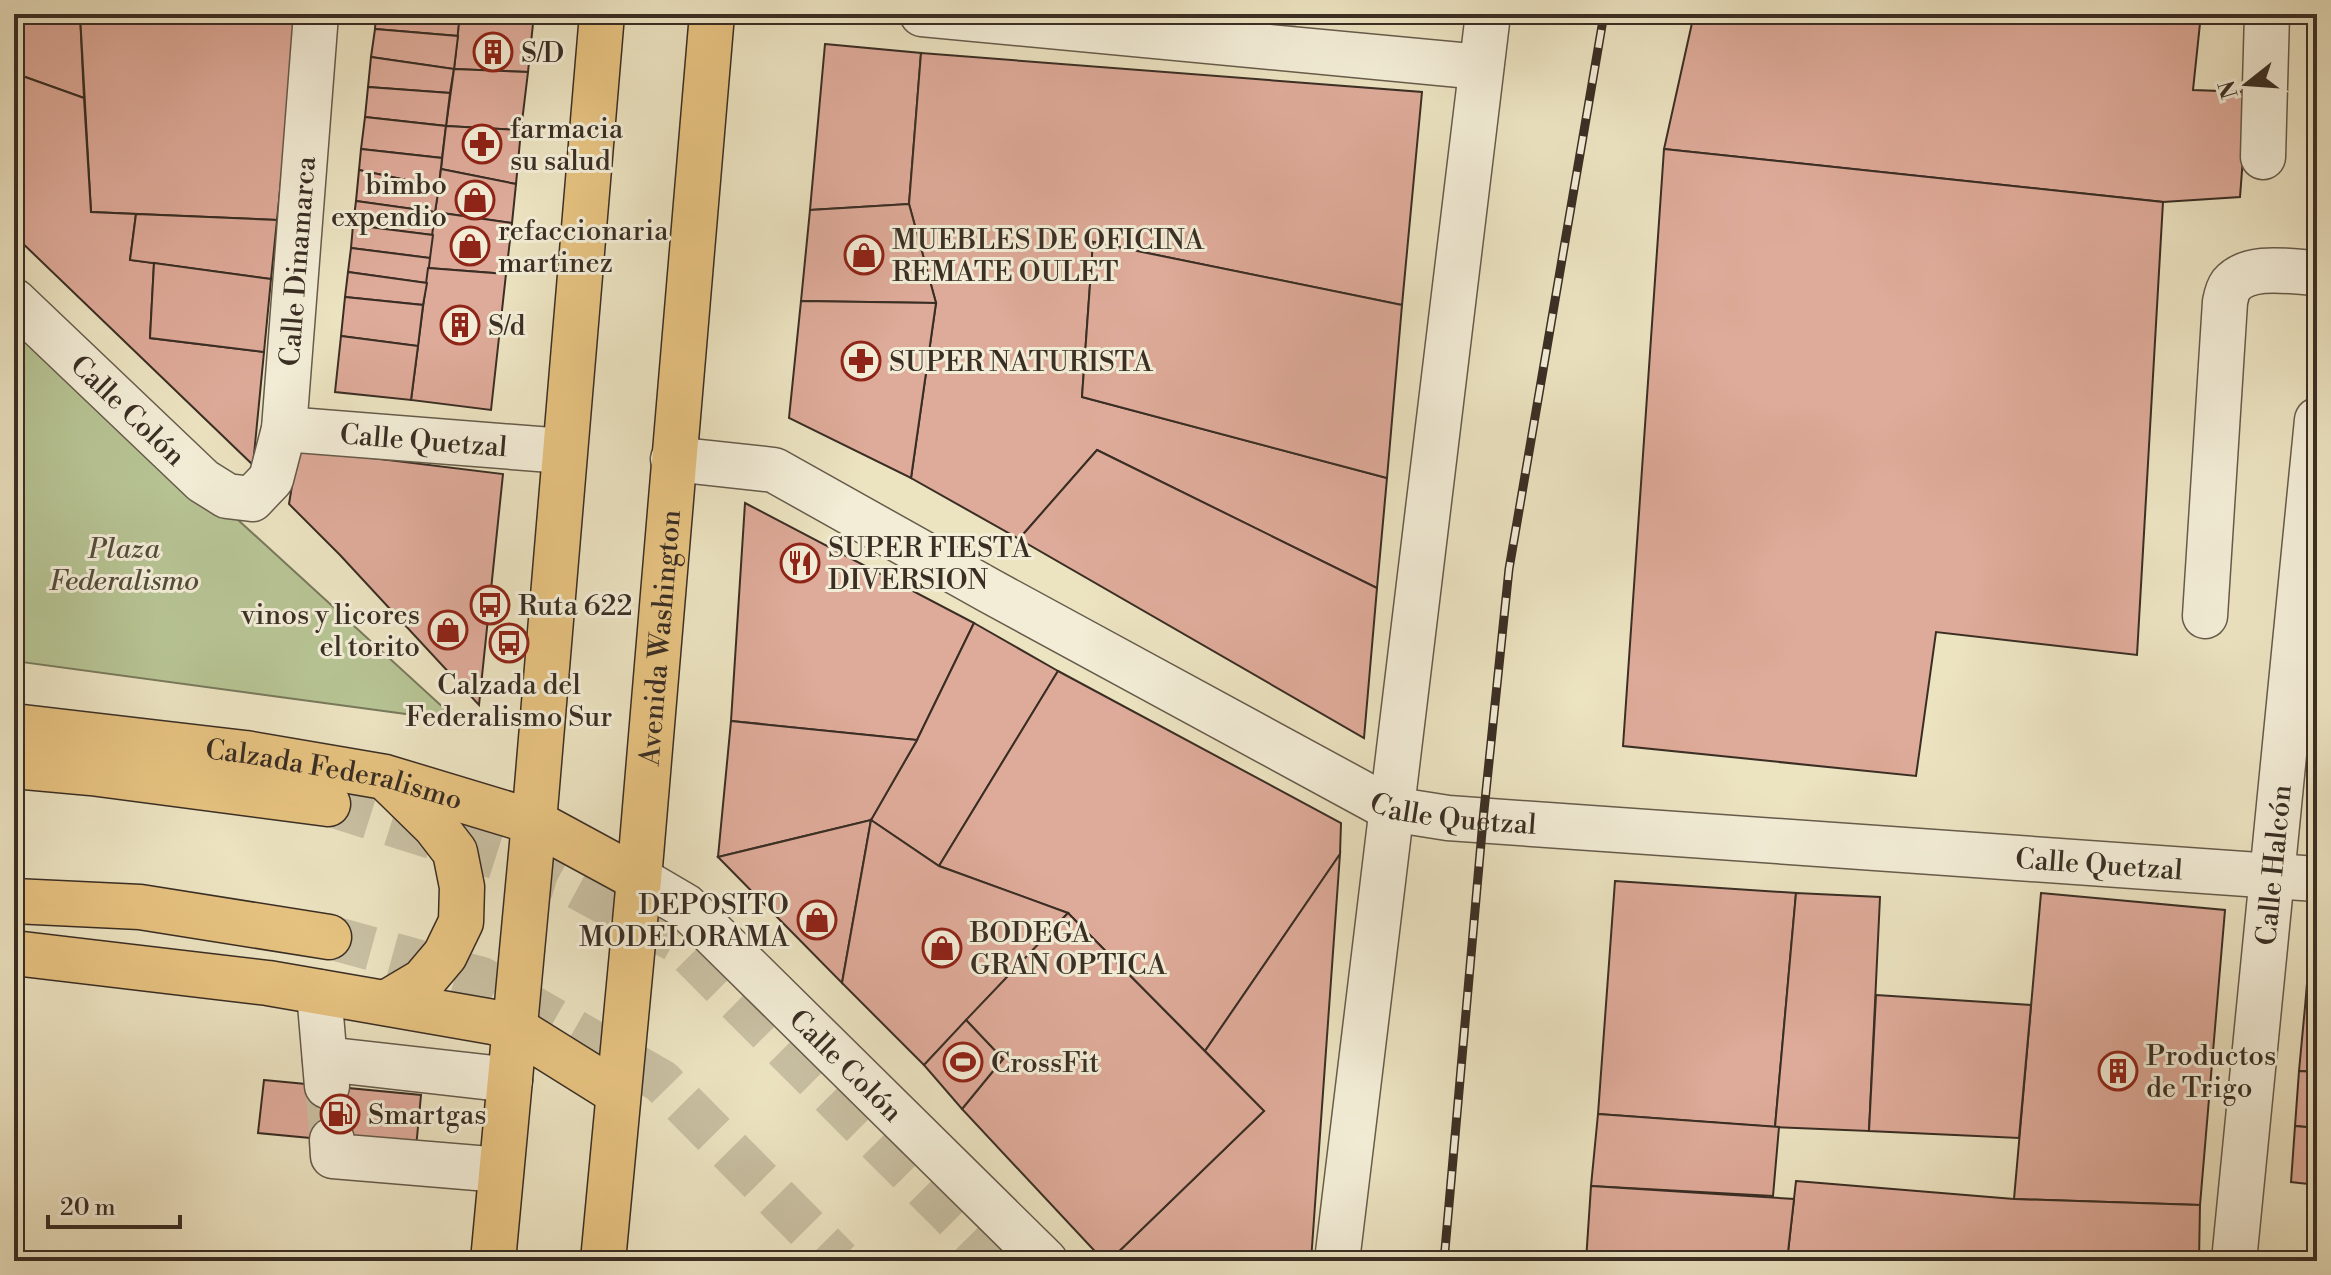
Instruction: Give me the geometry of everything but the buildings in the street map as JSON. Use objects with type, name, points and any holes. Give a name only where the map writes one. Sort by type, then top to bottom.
[{"type":"main road","points":[[493,1261],[534,822],[602,14]]},
{"type":"main road","name":"Avenida Washington","points":[[603,1261],[639,879],[712,14]]},
{"type":"main road","name":"Calzada Federalismo","points":[[14,726],[245,753],[385,777],[534,822],[639,879]]},
{"type":"main road","name":"Calzada Federalismo","points":[[14,766],[328,804]]},
{"type":"main road","points":[[385,777],[435,826],[455,852],[462,887],[461,922],[445,955],[423,981],[386,1003]]},
{"type":"main road","points":[[14,901],[140,907],[329,937]]},
{"type":"main road","points":[[14,953],[253,981],[493,1022],[514,1028],[618,1093]]},
{"type":"street","name":"Calle Dinamarca","points":[[252,499],[271,479],[284,429],[316,14]]},
{"type":"street","points":[[922,14],[1481,67]]},
{"type":"street","points":[[1337,1261],[1488,14]]},
{"type":"street","points":[[2263,157],[2267,14]]},
{"type":"street","points":[[2205,616],[2225,302],[2230,286],[2242,276],[2258,271],[2317,273]]},
{"type":"street","name":"Calle Colón","points":[[14,301],[203,481],[227,496],[252,499]]},
{"type":"street","name":"Calle Halcón","points":[[2234,1261],[2317,420]]},
{"type":"street","name":"Calle Quetzal","points":[[284,429],[564,451]]},
{"type":"street","name":"Calle Quetzal","points":[[673,459],[774,470],[1391,809],[1448,818],[2317,879]]},
{"type":"street","name":"Calle Colón","points":[[639,879],[685,906],[1045,1261]]},
{"type":"street","points":[[319,992],[326,1073],[510,1080]]},
{"type":"street","points":[[332,1140],[333,1156],[501,1170]]},
{"type":"green space","name":"Plaza Federalismo","points":[[14,315],[458,721],[14,661]]},
{"type":"tunnel","points":[[1271,47],[1275,14]]},
{"type":"tunnel","points":[[328,804],[558,877],[679,942],[998,1261]]},
{"type":"tunnel","points":[[329,937],[482,979],[661,1081],[839,1261]]},
{"type":"tunnel","points":[[327,1086],[332,1140]]},
{"type":"railway","points":[[1444,1261],[1483,820],[1509,569],[1604,14]]},
{"type":"place","name":"S/D","points":[[493,52]]},
{"type":"place","name":"farmacia su salud","points":[[482,144]]},
{"type":"place","name":"bimbo expendio","points":[[475,200]]},
{"type":"place","name":"refaccionaria martinez","points":[[470,246]]},
{"type":"place","name":"MUEBLES DE OFICINA REMATE OULET","points":[[864,255]]},
{"type":"place","name":"S/d","points":[[460,325]]},
{"type":"place","name":"SUPER NATURISTA","points":[[861,361]]},
{"type":"place","name":"SUPER FIESTA DIVERSION","points":[[800,563]]},
{"type":"place","name":"Ruta 622","points":[[490,605]]},
{"type":"place","name":"vinos y licores el torito","points":[[448,630]]},
{"type":"place","name":"Calzada del Federalismo Sur","points":[[509,643]]},
{"type":"place","name":"DEPOSITO MODELORAMA","points":[[817,920]]},
{"type":"place","name":"BODEGA GRAN OPTICA","points":[[942,948]]},
{"type":"place","name":"CrossFit","points":[[963,1062]]},
{"type":"place","name":"Productos de Trigo","points":[[2118,1071]]},
{"type":"place","name":"Smartgas","points":[[340,1114]]}]
